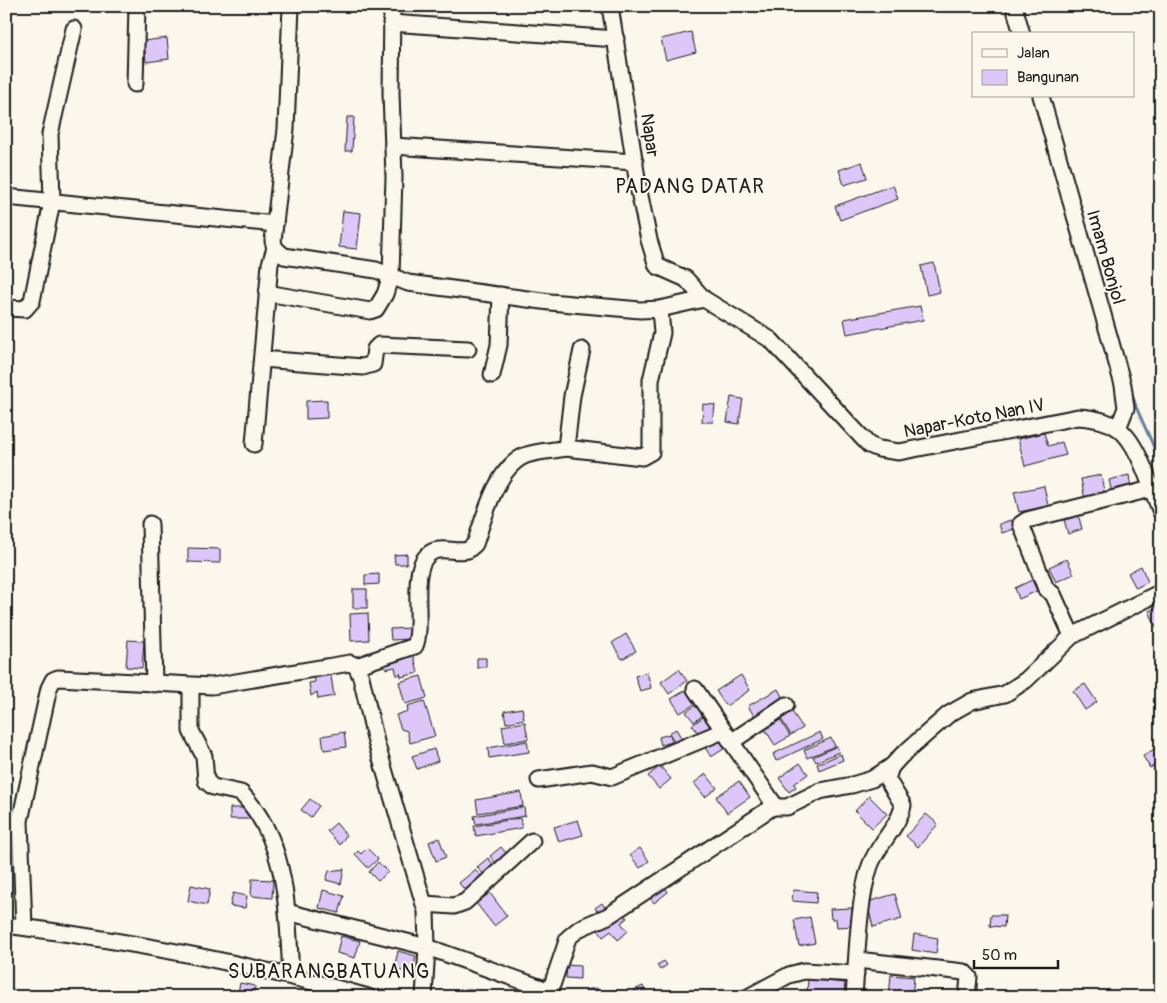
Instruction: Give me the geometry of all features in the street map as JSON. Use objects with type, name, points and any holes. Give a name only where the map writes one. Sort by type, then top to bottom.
[{"type":"street","points":[[135,84],[137,6]]},
{"type":"street","points":[[254,444],[267,293],[270,264],[275,248],[273,241],[286,129],[291,6]]},
{"type":"street","points":[[267,293],[374,311],[385,294],[391,275],[393,146],[392,6]]},
{"type":"street","name":"Napar","points":[[610,6],[648,240],[657,266],[686,280]]},
{"type":"street","points":[[1014,6],[1021,32]]},
{"type":"street","points":[[392,23],[616,39]]},
{"type":"street","points":[[6,308],[22,310],[28,307],[32,300],[52,202],[50,134],[74,29]]},
{"type":"street","name":"Imam Bonjol","points":[[1041,98],[1123,385],[1126,408],[1118,428]]},
{"type":"street","points":[[393,146],[635,162]]},
{"type":"street","points":[[6,196],[275,224]]},
{"type":"street","points":[[275,248],[288,257],[376,270],[408,283],[550,302],[640,310],[660,309],[704,299]]},
{"type":"street","name":"Napar-Koto Nan IV","points":[[686,280],[704,299],[771,340],[862,439],[879,449],[899,452],[1078,417],[1097,419],[1118,428],[1130,439],[1161,512]]},
{"type":"street","points":[[492,375],[499,345],[501,295]]},
{"type":"street","points":[[24,927],[20,821],[51,683],[58,678],[192,686],[229,684],[344,663],[356,666],[415,646],[418,631],[420,569],[423,559],[428,554],[439,550],[468,550],[475,544],[496,486],[508,470],[523,456],[566,448],[642,457],[652,452],[652,380],[662,333],[660,309]]},
{"type":"street","points":[[262,359],[363,368],[373,364],[375,349],[379,345],[468,349]]},
{"type":"street","points":[[566,448],[572,396],[582,350]]},
{"type":"street","points":[[1072,636],[1053,594],[1046,589],[1021,524],[1027,520],[1151,489]]},
{"type":"street","points":[[150,524],[154,684]]},
{"type":"street","points":[[287,912],[427,947],[549,994],[568,938],[572,932],[608,916],[774,806],[786,807],[820,791],[865,781],[890,770],[901,756],[958,708],[972,701],[999,696],[1010,691],[1072,636],[1161,592]]},
{"type":"street","points":[[356,666],[361,677],[376,742],[424,904],[427,947],[424,997]]},
{"type":"street","points":[[192,686],[191,731],[204,756],[206,781],[213,787],[241,793],[268,832],[281,870],[286,896],[291,975]]},
{"type":"street","points":[[695,690],[774,806]]},
{"type":"street","points":[[538,780],[592,772],[612,777],[727,736],[786,705]]},
{"type":"street","points":[[854,997],[864,887],[876,850],[901,814],[904,805],[890,770]]},
{"type":"street","points":[[424,904],[454,906],[465,902],[532,841]]},
{"type":"street","points":[[6,925],[127,942],[291,975],[368,997]]},
{"type":"street","points":[[748,997],[789,975],[804,971],[857,967],[964,972],[969,979],[967,997]]},
{"type":"building","points":[[691,32],[696,52],[666,60],[661,39]]},
{"type":"building","points":[[167,38],[169,59],[146,62],[144,41]]},
{"type":"building","points":[[347,117],[354,117],[352,151],[345,151]]},
{"type":"building","points":[[862,162],[867,178],[844,185],[839,170]]},
{"type":"building","points":[[893,185],[898,199],[840,220],[835,206]]},
{"type":"building","points":[[343,211],[361,213],[357,249],[339,247]]},
{"type":"building","points":[[934,263],[940,292],[927,295],[921,266]]},
{"type":"building","points":[[920,306],[923,320],[847,334],[844,319]]},
{"type":"building","points":[[731,397],[743,399],[739,424],[727,422]]},
{"type":"building","points":[[327,400],[327,418],[306,419],[306,401]]},
{"type":"building","points":[[703,404],[715,405],[713,422],[702,422]]},
{"type":"building","points":[[1044,433],[1048,446],[1062,442],[1066,455],[1025,466],[1018,439]]},
{"type":"building","points":[[1101,475],[1105,496],[1085,500],[1081,479]]},
{"type":"building","points":[[1129,475],[1131,488],[1112,493],[1109,480]]},
{"type":"building","points":[[1044,486],[1048,506],[1019,512],[1014,492]]},
{"type":"building","points":[[1078,514],[1082,529],[1068,534],[1063,516]]},
{"type":"building","points":[[1011,520],[1017,528],[1002,533],[999,524]]},
{"type":"building","points":[[188,548],[220,549],[220,563],[188,562]]},
{"type":"building","points":[[407,554],[407,564],[395,564],[394,555]]},
{"type":"building","points":[[1067,559],[1074,574],[1056,582],[1049,567]]},
{"type":"building","points":[[1141,566],[1148,582],[1136,588],[1128,573]]},
{"type":"building","points":[[379,574],[379,584],[365,585],[365,575]]},
{"type":"building","points":[[1032,580],[1037,591],[1019,599],[1015,588]]},
{"type":"building","points":[[353,589],[367,589],[367,608],[353,608]]},
{"type":"building","points":[[1161,605],[1161,625],[1156,627],[1149,611]]},
{"type":"building","points":[[368,613],[369,640],[351,641],[350,614]]},
{"type":"building","points":[[410,628],[411,639],[391,640],[390,629]]},
{"type":"building","points":[[626,634],[636,651],[622,659],[612,643]]},
{"type":"building","points":[[128,640],[144,641],[142,668],[126,667]]},
{"type":"building","points":[[413,652],[418,673],[401,677],[400,673],[397,676],[395,667],[386,669],[384,660]]},
{"type":"building","points":[[477,658],[486,658],[486,667],[477,668]]},
{"type":"building","points":[[330,669],[334,696],[318,699],[317,692],[311,696],[309,683],[315,682],[314,672]]},
{"type":"building","points":[[679,669],[687,681],[669,694],[661,682]]},
{"type":"building","points":[[647,672],[651,688],[640,691],[635,676]]},
{"type":"building","points":[[741,675],[750,690],[726,706],[716,691]]},
{"type":"building","points":[[421,676],[427,698],[405,704],[399,682]]},
{"type":"building","points":[[1085,684],[1097,702],[1085,710],[1073,691]]},
{"type":"building","points":[[778,689],[785,702],[756,719],[748,706]]},
{"type":"building","points":[[686,690],[695,704],[680,713],[671,699]]},
{"type":"building","points":[[424,701],[435,736],[410,743],[407,731],[401,729],[396,715],[408,711],[407,706]]},
{"type":"building","points":[[699,703],[706,713],[694,722],[686,712]]},
{"type":"building","points":[[789,707],[803,728],[791,735],[778,714]]},
{"type":"building","points":[[522,708],[524,719],[506,723],[504,711]]},
{"type":"building","points":[[706,715],[713,724],[699,734],[692,725]]},
{"type":"building","points":[[777,715],[790,736],[775,745],[762,725]]},
{"type":"building","points":[[525,722],[528,739],[505,743],[502,726]]},
{"type":"building","points":[[676,729],[682,739],[675,743],[669,733]]},
{"type":"building","points":[[344,732],[346,747],[324,750],[322,736]]},
{"type":"building","points":[[820,732],[823,739],[776,761],[773,754]]},
{"type":"building","points":[[670,734],[672,742],[661,745],[659,737]]},
{"type":"building","points":[[719,734],[727,747],[711,757],[703,744]]},
{"type":"building","points":[[831,738],[835,746],[807,758],[804,750]]},
{"type":"building","points":[[527,741],[529,752],[489,758],[488,748]]},
{"type":"building","points":[[1161,745],[1161,762],[1150,768],[1143,756]]},
{"type":"building","points":[[837,746],[839,752],[816,762],[813,757]]},
{"type":"building","points":[[434,749],[438,761],[417,769],[412,756]]},
{"type":"building","points":[[841,754],[843,760],[819,770],[817,764]]},
{"type":"building","points":[[800,763],[808,774],[794,784],[796,787],[789,792],[779,778]]},
{"type":"building","points":[[660,766],[671,779],[659,789],[648,776]]},
{"type":"building","points":[[706,774],[717,788],[705,797],[694,783]]},
{"type":"building","points":[[739,781],[750,797],[727,813],[716,797]]},
{"type":"building","points":[[521,792],[523,806],[478,813],[476,800]]},
{"type":"building","points":[[869,796],[887,814],[872,828],[855,811]]},
{"type":"building","points":[[310,799],[319,806],[311,817],[301,810]]},
{"type":"building","points":[[524,807],[525,816],[476,824],[474,816]]},
{"type":"building","points":[[230,808],[252,808],[251,819],[230,819]]},
{"type":"building","points":[[926,814],[938,824],[918,847],[906,836]]},
{"type":"building","points":[[520,818],[522,828],[476,836],[474,826]]},
{"type":"building","points":[[578,820],[583,835],[559,842],[554,827]]},
{"type":"building","points":[[336,823],[346,835],[340,845],[327,831]]},
{"type":"building","points":[[439,838],[446,857],[436,861],[429,842]]},
{"type":"building","points":[[501,847],[507,854],[496,864],[490,856]]},
{"type":"building","points":[[367,848],[378,859],[368,868],[355,854],[358,851],[361,854]]},
{"type":"building","points":[[640,848],[649,861],[640,868],[630,855]]},
{"type":"building","points":[[488,858],[496,868],[486,877],[477,867]]},
{"type":"building","points":[[378,862],[388,872],[378,881],[369,872]]},
{"type":"building","points":[[344,869],[341,884],[326,880],[329,871]]},
{"type":"building","points":[[475,870],[484,879],[467,893],[459,883]]},
{"type":"building","points":[[252,879],[273,880],[272,898],[251,896]]},
{"type":"building","points":[[662,883],[668,892],[654,903],[647,894]]},
{"type":"building","points":[[191,885],[210,889],[207,905],[188,901]]},
{"type":"building","points":[[323,890],[344,896],[339,913],[319,908]]},
{"type":"building","points":[[793,890],[817,892],[816,903],[792,901]]},
{"type":"building","points":[[233,893],[247,896],[245,908],[230,906]]},
{"type":"building","points":[[490,893],[507,916],[494,926],[476,903]]},
{"type":"building","points":[[895,894],[902,919],[873,927],[867,902]]},
{"type":"building","points":[[602,903],[607,911],[600,916],[595,908]]},
{"type":"building","points":[[852,908],[853,926],[837,927],[836,919],[831,919],[830,909]]},
{"type":"building","points":[[621,911],[627,918],[621,923],[628,931],[618,940],[611,931],[603,937],[598,930]]},
{"type":"building","points":[[991,915],[1005,915],[1004,927],[990,926]]},
{"type":"building","points":[[810,917],[815,943],[799,946],[794,920]]},
{"type":"building","points":[[914,934],[938,938],[936,954],[912,950]]},
{"type":"building","points":[[341,936],[360,941],[355,958],[337,953]]},
{"type":"building","points":[[398,951],[416,956],[412,973],[394,969]]},
{"type":"building","points":[[664,961],[667,965],[660,970],[657,965]]},
{"type":"building","points":[[567,965],[580,966],[580,979],[566,978]]},
{"type":"building","points":[[891,975],[914,977],[912,997],[889,997]]},
{"type":"building","points":[[808,979],[845,983],[843,997],[807,993]]},
{"type":"building","points":[[240,983],[255,986],[253,997],[237,997]]},
{"type":"building","points":[[643,986],[646,994],[637,997],[634,990]]},
{"type":"building","points":[[597,988],[598,997],[586,997],[585,990]]},
{"type":"building","points":[[465,989],[489,997],[463,997]]},
{"type":"building","points":[[712,991],[716,995],[704,997],[703,995]]},
{"type":"waterway","points":[[1131,390],[1136,407],[1161,463]]},
{"type":"district","name":"PADANG DATAR","points":[[690,186]]},
{"type":"district","name":"SUBARANGBATUANG","points":[[329,971]]}]
